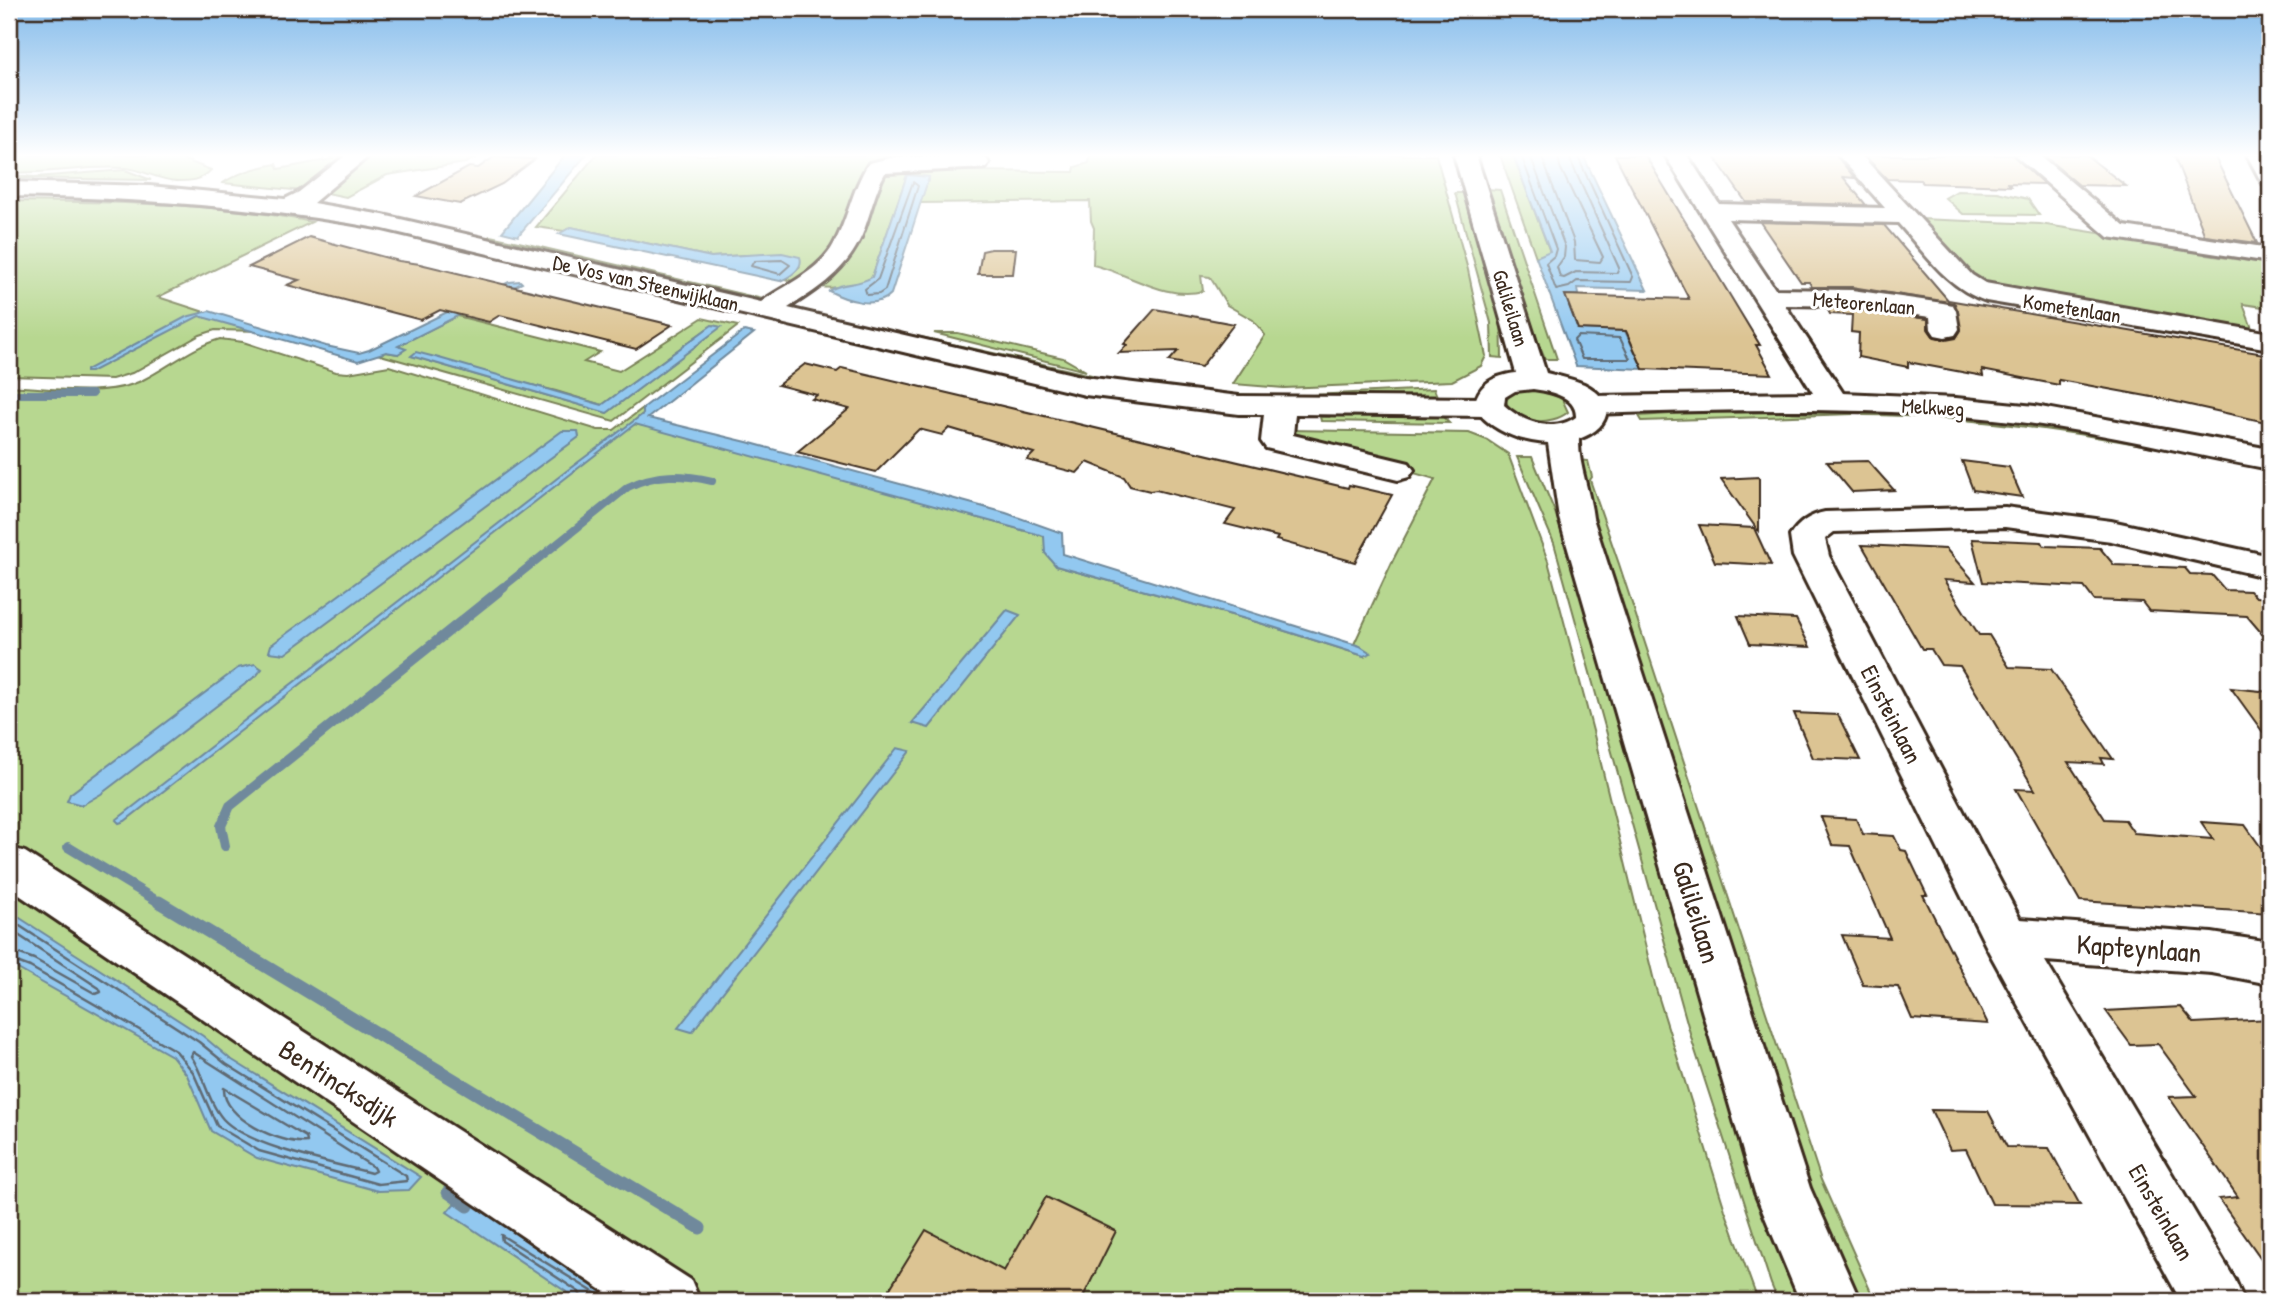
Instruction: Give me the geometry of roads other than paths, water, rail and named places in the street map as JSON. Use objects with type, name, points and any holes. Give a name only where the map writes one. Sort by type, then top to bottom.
[{"type":"street","name":"De Vos van Steenwijklaan","points":[[351,216],[1085,386],[1175,399],[1280,407],[1489,407]]},
{"type":"street","points":[[766,311],[828,269],[844,248],[855,216]]},
{"type":"street","name":"Galileilaan","points":[[1483,216],[1533,380]]},
{"type":"street","name":"Meteorenlaan","points":[[1714,216],[1834,403]]},
{"type":"street","name":"Kometenlaan","points":[[1903,216],[1963,280],[1976,289],[2008,298],[2270,341]]},
{"type":"street","points":[[2098,216],[2117,232],[2270,255]]},
{"type":"street","name":"Meteorenlaan","points":[[1766,297],[1852,298],[1943,311],[1945,329]]},
{"type":"street","points":[[1533,380],[1574,391],[1591,405],[1591,420],[1576,430],[1564,432],[1525,430],[1506,422],[1489,407],[1491,393],[1497,387],[1533,380]]},
{"type":"street","name":"Melkweg","points":[[1591,405],[1834,403],[1958,407],[2070,421],[2270,459]]},
{"type":"street","points":[[1280,407],[1277,440],[1398,470]]},
{"type":"street","name":"Galileilaan","points":[[1525,430],[1554,494],[1576,518]]},
{"type":"street","name":"Galileilaan","points":[[1564,432],[1563,453],[1574,494],[1576,518],[1783,1193],[1829,1301]]},
{"type":"street","name":"Einsteinlaan","points":[[2214,1301],[2006,938],[1811,556],[1807,536],[1825,522],[2005,517],[2110,531],[2270,566]]},
{"type":"street","name":"Bentincksdijk","points":[[9,865],[670,1301]]},
{"type":"street","name":"Kapteynlaan","points":[[2006,938],[2212,953],[2270,964]]},
{"type":"water","points":[[515,216],[535,216],[518,236],[502,232]]},
{"type":"water","points":[[893,216],[916,216],[891,294],[877,302],[861,302],[829,291],[872,277]]},
{"type":"water","points":[[1537,216],[1612,216],[1647,290],[1577,288],[1578,295],[1565,295],[1578,329],[1625,331],[1643,369],[1576,366],[1536,257],[1550,251]]},
{"type":"water","points":[[571,227],[711,257],[782,253],[800,257],[801,261],[795,272],[780,281],[559,234]]},
{"type":"water","points":[[509,282],[522,283],[398,346],[406,349],[398,354],[386,352],[358,361],[199,316],[91,372],[86,372],[186,317],[209,311],[326,346],[359,353]]},
{"type":"water","points":[[712,325],[721,327],[607,413],[411,356],[416,352],[602,405]]},
{"type":"water","points":[[744,331],[754,333],[648,418],[747,442],[1006,513],[1062,533],[1063,554],[1360,646],[1371,653],[1364,656],[1260,623],[1056,566],[1045,553],[1044,536],[635,424],[125,821],[119,823],[116,820],[643,414],[643,408]]},
{"type":"water","points":[[562,431],[578,431],[579,437],[285,654],[269,652],[271,645]]},
{"type":"water","points":[[1007,610],[1020,615],[929,728],[912,723]]},
{"type":"water","points":[[255,664],[262,669],[257,675],[101,794],[82,805],[67,801],[70,794],[238,668]]},
{"type":"water","points":[[897,748],[910,751],[692,1032],[678,1028]]},
{"type":"water","points":[[9,911],[203,1036],[229,1058],[421,1177],[409,1190],[378,1191],[257,1158],[211,1131],[187,1075],[172,1056],[9,964]]},
{"type":"water","points":[[460,1197],[621,1301],[580,1301],[447,1212]]},
{"type":"waterway","points":[[9,394],[92,394]]},
{"type":"waterway","points":[[502,588],[628,487],[649,479],[669,476],[712,481]]},
{"type":"waterway","points":[[225,846],[221,826],[230,806],[504,587]]},
{"type":"waterway","points":[[68,847],[162,904]]},
{"type":"waterway","points":[[159,902],[700,1228]]},
{"type":"waterway","points":[[448,1192],[468,1206]]}]
